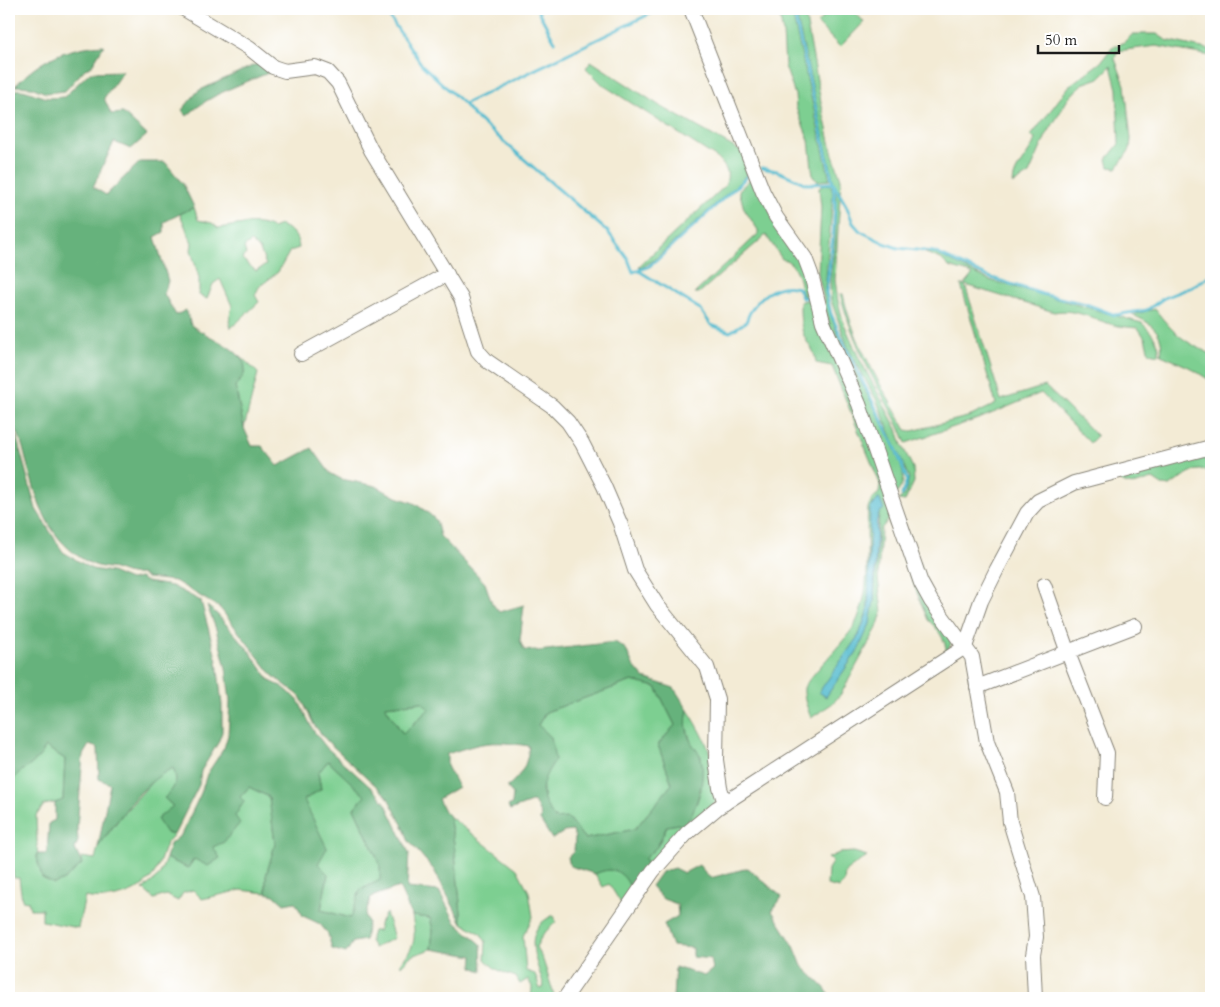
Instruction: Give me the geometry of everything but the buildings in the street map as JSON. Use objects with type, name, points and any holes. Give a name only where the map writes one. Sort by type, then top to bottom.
[{"type":"street","points":[[184,9],[249,48],[273,67],[284,71],[315,67],[328,72],[338,83],[372,150],[413,215],[461,298],[478,351],[487,361],[552,406],[568,422],[582,443],[620,523],[635,570],[657,605],[707,667],[717,699],[716,760],[720,788],[725,803]]},
{"type":"street","points":[[691,9],[764,192],[776,217],[805,258],[823,322],[860,404],[921,583],[931,601],[972,657],[987,742],[1007,792],[1010,822],[1034,897],[1036,918],[1034,955],[1035,998]]},
{"type":"street","points":[[301,354],[447,274]]},
{"type":"street","points":[[565,998],[653,871],[687,833],[725,803],[965,647],[981,601],[997,568],[1027,513],[1038,501],[1074,483],[1211,447]]},
{"type":"street","points":[[1044,585],[1107,753],[1105,798]]},
{"type":"street","points":[[977,687],[1135,626]]},
{"type":"green space","points":[[778,9],[791,9],[830,180],[818,181],[813,177],[809,140],[796,108],[795,95],[785,66],[783,33]]},
{"type":"green space","points":[[795,9],[801,9],[806,19],[821,102],[833,155],[841,179],[835,280],[838,301],[843,321],[858,356],[897,429],[913,468],[914,482],[905,501],[898,500],[905,495],[909,478],[876,399],[848,348],[831,300],[830,280],[835,240],[836,192]]},
{"type":"green space","points":[[833,9],[852,9],[864,22],[840,47],[817,23]]},
{"type":"green space","points":[[1133,34],[1157,34],[1166,40],[1211,50],[1211,56],[1156,46],[1117,51],[1115,59],[1125,85],[1131,139],[1130,149],[1117,168],[1109,167],[1107,159],[1119,144],[1117,89],[1111,66],[1099,78],[1082,84],[1068,99],[1046,136],[1029,174],[1013,184],[1016,172],[1033,145],[1035,139],[1031,136],[1070,85],[1101,62],[1112,47],[1123,43]]},
{"type":"green space","points":[[104,45],[91,67],[85,69],[65,91],[46,93],[31,87],[15,86],[34,68],[55,56],[78,48]]},
{"type":"green space","points":[[591,61],[660,106],[744,153],[751,168],[742,180],[654,260],[641,268],[639,266],[725,186],[727,171],[717,158],[603,85],[586,68]]},
{"type":"green space","points":[[261,62],[275,70],[217,95],[187,116],[182,110],[198,91]]},
{"type":"green space","points":[[123,71],[104,98],[111,114],[123,113],[147,135],[131,149],[114,142],[93,187],[106,195],[140,162],[165,162],[183,184],[194,207],[164,222],[164,232],[155,237],[168,281],[164,294],[176,315],[186,310],[191,325],[222,343],[241,357],[245,366],[243,375],[235,386],[244,428],[252,446],[262,446],[278,466],[312,448],[330,473],[341,479],[376,486],[394,496],[414,503],[427,512],[436,520],[440,536],[485,583],[492,603],[499,612],[524,605],[520,641],[524,650],[538,651],[615,642],[626,649],[633,665],[644,678],[674,688],[688,710],[686,723],[688,732],[701,758],[701,784],[697,802],[685,826],[678,824],[667,826],[657,847],[645,858],[647,869],[637,886],[629,885],[615,871],[610,870],[595,874],[570,866],[568,857],[574,851],[575,838],[573,831],[564,832],[552,839],[540,820],[541,816],[534,801],[510,810],[508,806],[512,804],[513,794],[507,787],[523,769],[529,746],[487,743],[447,754],[447,766],[458,787],[438,799],[449,816],[454,843],[462,923],[434,870],[408,840],[405,830],[387,796],[328,742],[314,725],[300,696],[273,676],[220,608],[175,581],[147,578],[141,574],[127,573],[90,563],[74,553],[55,534],[42,511],[20,438],[9,419],[9,92],[23,90],[46,98],[64,97],[90,72]],"holes":[[[632,681],[656,687],[675,725],[658,745],[672,784],[635,829],[585,839],[568,818],[555,819],[545,802],[542,789],[543,783],[555,760],[551,737],[538,725],[546,712]],[[422,702],[429,709],[403,734],[385,706]]]},
{"type":"green space","points":[[755,175],[805,268],[815,303],[951,643],[946,656],[944,641],[928,620],[888,520],[881,529],[878,578],[882,612],[877,628],[841,694],[833,703],[811,718],[805,699],[804,688],[811,677],[850,632],[860,613],[866,583],[868,508],[873,498],[879,493],[880,484],[832,366],[816,363],[813,352],[803,334],[800,302],[810,299],[808,295],[803,296],[795,269],[791,264],[782,259],[766,235],[699,293],[695,293],[758,234],[758,230],[744,209],[739,190]],"holes":[[[873,503],[879,513],[874,601],[858,650],[826,696],[845,656],[859,635],[868,610],[870,516]]]},
{"type":"green space","points":[[825,184],[831,185],[833,195],[825,289],[828,306],[847,355],[886,430],[898,459],[903,479],[901,487],[896,494],[830,330],[818,273],[821,207],[819,188]]},
{"type":"green space","points":[[194,207],[198,220],[212,223],[218,228],[259,224],[272,228],[280,225],[291,231],[297,240],[299,248],[290,251],[278,272],[259,287],[255,295],[259,302],[231,328],[229,321],[232,306],[220,279],[213,284],[207,299],[199,295],[199,278],[191,250],[192,243],[180,214]],"holes":[[[251,242],[260,250],[266,265],[256,271],[242,259],[246,254],[244,247]]]},
{"type":"green space","points":[[923,252],[934,253],[989,280],[1142,323],[1157,342],[1159,355],[1149,353],[1145,338],[1138,328],[1114,325],[1077,313],[1054,312],[965,285],[1001,400],[1045,386],[1097,436],[1090,443],[1041,393],[981,418],[906,443],[860,352],[840,294],[843,294],[854,329],[869,364],[906,430],[912,431],[971,416],[996,404],[961,285],[964,285],[973,274],[949,267],[941,259]]},
{"type":"green space","points":[[1155,309],[1180,336],[1211,354],[1211,381],[1189,367],[1161,355],[1161,340],[1155,329],[1145,321],[1132,315]]},
{"type":"green space","points":[[239,355],[258,373],[244,428],[235,385],[242,378],[245,371]]},
{"type":"green space","points":[[16,435],[36,509],[63,552],[92,569],[111,572],[130,580],[140,578],[147,582],[172,586],[201,601],[217,661],[222,705],[222,732],[218,743],[201,771],[199,785],[174,835],[166,833],[157,819],[173,806],[164,798],[171,791],[176,781],[173,768],[161,775],[141,792],[98,847],[110,784],[99,779],[98,748],[89,745],[83,755],[77,828],[78,841],[75,849],[82,864],[64,880],[54,884],[42,878],[36,854],[47,854],[49,823],[55,820],[55,803],[63,800],[65,759],[46,747],[34,762],[19,773],[9,784],[9,462]]},
{"type":"green space","points":[[1211,452],[1211,472],[1205,470],[1194,471],[1170,486],[1162,485],[1153,479],[1133,485],[1125,483],[1114,476]]},
{"type":"green space","points":[[207,606],[216,613],[248,649],[270,681],[283,687],[298,700],[313,730],[326,747],[378,794],[386,804],[409,853],[407,888],[439,891],[456,923],[481,944],[482,971],[472,967],[473,956],[431,949],[433,930],[430,918],[412,916],[399,887],[371,897],[365,916],[368,922],[365,940],[353,942],[346,953],[332,949],[328,934],[320,924],[303,916],[295,902],[284,904],[274,895],[266,893],[266,876],[275,844],[269,797],[249,787],[240,797],[244,801],[235,816],[240,823],[224,842],[213,847],[220,858],[208,866],[194,859],[188,868],[166,858],[170,844],[181,835],[201,793],[207,774],[224,748],[228,735],[230,701],[226,668],[216,629]],"holes":[[[328,761],[365,796],[354,808],[380,864],[380,880],[360,890],[351,918],[321,910],[328,874],[318,864],[327,848],[304,800],[321,789],[318,773]]]},
{"type":"green space","points":[[632,681],[656,687],[675,725],[658,745],[672,784],[635,829],[585,839],[568,818],[555,819],[544,803],[538,725],[546,712]]},
{"type":"green space","points":[[423,702],[429,709],[403,734],[385,706]]},
{"type":"green space","points":[[688,710],[702,733],[710,753],[717,800],[646,877],[644,858],[657,847],[667,826],[678,824],[696,805],[701,790],[701,756],[691,743],[685,721]]},
{"type":"green space","points":[[46,747],[65,759],[63,801],[44,805],[36,816],[38,864],[82,864],[81,857],[95,859],[98,847],[122,815],[158,775],[173,767],[176,781],[171,791],[164,798],[173,806],[166,833],[174,835],[167,843],[155,872],[142,886],[124,895],[104,898],[85,897],[78,928],[42,921],[42,909],[30,909],[28,901],[22,900],[19,878],[14,878],[9,848],[9,784]]},
{"type":"green space","points":[[328,761],[366,796],[354,808],[380,864],[381,880],[360,890],[351,918],[321,910],[328,874],[318,864],[304,800],[321,789],[318,773]]},
{"type":"green space","points":[[249,787],[269,797],[275,844],[266,876],[266,893],[241,890],[202,899],[193,890],[183,893],[178,901],[166,895],[154,899],[143,889],[159,876],[166,858],[188,868],[194,859],[219,857],[213,847],[244,802],[240,797]]},
{"type":"green space","points":[[449,816],[517,869],[529,892],[533,917],[523,936],[526,971],[535,974],[540,989],[544,987],[535,957],[534,938],[537,929],[543,921],[554,915],[556,922],[543,934],[536,947],[543,960],[555,998],[531,998],[532,987],[528,979],[520,984],[516,977],[492,966],[485,959],[486,942],[480,933],[462,923],[454,843]]},
{"type":"green space","points":[[854,852],[867,856],[845,872],[844,882],[839,888],[827,885],[828,869],[833,861],[828,858],[839,853]]},
{"type":"green space","points":[[699,865],[710,878],[748,868],[782,897],[772,911],[794,946],[802,966],[825,988],[831,998],[673,998],[675,967],[704,976],[713,969],[711,959],[693,957],[693,948],[672,946],[664,924],[678,916],[677,904],[663,899],[651,886],[661,872],[674,868],[684,873]]},
{"type":"green space","points":[[606,869],[616,870],[637,886],[624,908],[609,884],[603,887],[595,874]]},
{"type":"green space","points":[[386,913],[394,938],[374,948],[370,941],[373,931],[379,931],[379,924]]},
{"type":"green space","points":[[412,916],[430,918],[433,930],[431,949],[411,956],[401,966],[400,963],[409,952],[414,941]]},
{"type":"water","points":[[879,498],[884,509],[879,513],[877,520],[874,601],[870,624],[858,650],[826,697],[819,692],[859,635],[868,610],[870,509]]},
{"type":"waterway","points":[[384,9],[422,65],[464,104],[472,114],[608,232],[628,259],[633,272],[648,267],[657,260],[750,174]]},
{"type":"waterway","points":[[537,9],[555,42]]},
{"type":"waterway","points":[[464,104],[660,9]]},
{"type":"waterway","points":[[793,9],[833,183],[835,203],[833,237],[826,292],[831,314],[847,350],[896,449],[907,480],[902,495]]},
{"type":"waterway","points":[[762,168],[777,171],[807,184],[833,183],[846,205],[853,223],[860,231],[884,243],[898,248],[934,252],[989,277],[1042,294],[1086,304],[1115,315],[1147,310],[1164,298],[1192,287],[1211,275]]},
{"type":"waterway","points":[[639,271],[700,309],[711,325],[730,332],[746,322],[759,300],[773,290],[781,287],[798,288],[802,298],[808,297]]}]
